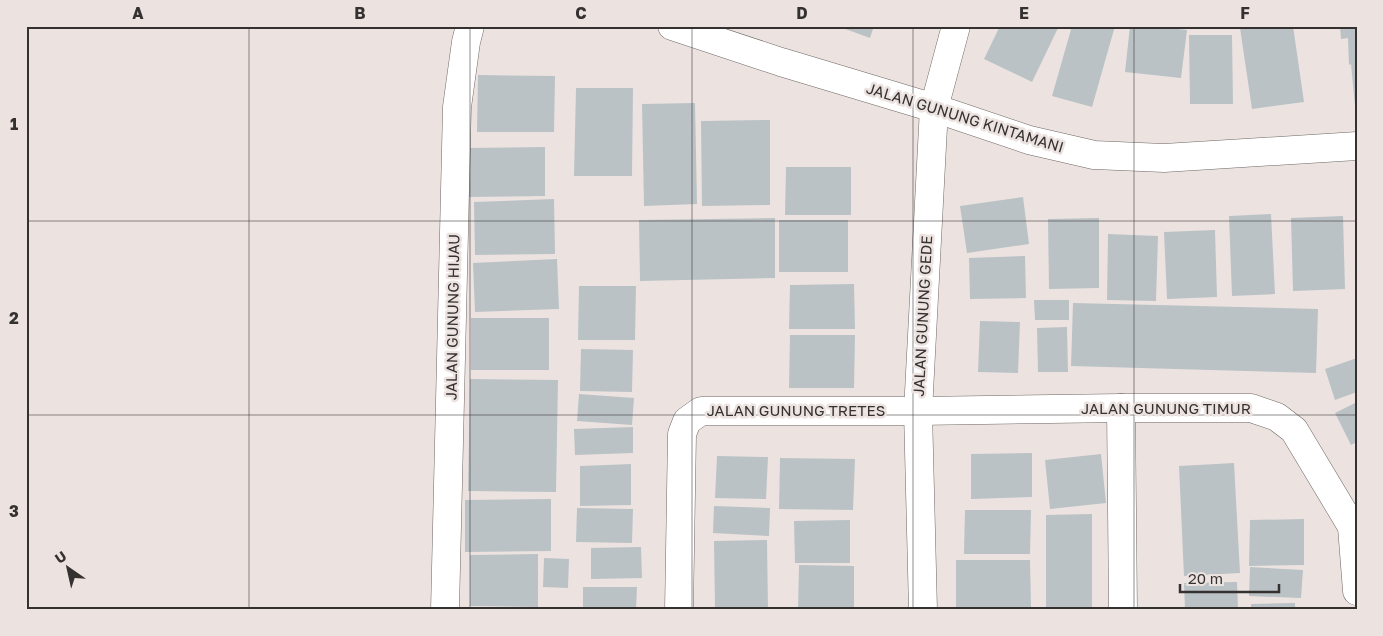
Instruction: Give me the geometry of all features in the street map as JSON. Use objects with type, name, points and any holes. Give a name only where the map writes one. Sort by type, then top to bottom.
[{"type":"street","name":"JALAN GUNUNG HIJAU","points":[[445,610],[457,107],[470,26]]},
{"type":"street","name":"JALAN GUNUNG KINTAMANI","points":[[672,26],[781,62],[934,108],[1029,140],[1094,155],[1164,158],[1357,146]]},
{"type":"street","name":"JALAN GUNUNG GEDE","points":[[923,610],[918,411],[934,108],[956,26]]},
{"type":"street","points":[[1121,408],[1122,610]]},
{"type":"street","name":"JALAN GUNUNG TIMUR","points":[[918,411],[1251,408],[1277,416],[1294,430],[1354,531],[1357,591]]},
{"type":"street","name":"JALAN GUNUNG TRETES","points":[[679,610],[682,434],[687,422],[701,411],[918,411]]},
{"type":"building","points":[[837,26],[874,26],[870,38]]},
{"type":"building","points":[[1000,26],[1059,26],[1032,82],[984,59]]},
{"type":"building","points":[[1072,26],[1115,26],[1092,107],[1052,96]]},
{"type":"building","points":[[1130,26],[1187,30],[1181,78],[1125,72]]},
{"type":"building","points":[[1253,26],[1293,26],[1304,102],[1252,109],[1240,28]]},
{"type":"building","points":[[1340,26],[1357,26],[1357,106],[1355,106],[1351,64],[1349,65],[1348,38],[1341,39]]},
{"type":"building","points":[[1189,35],[1232,35],[1233,104],[1190,104]]},
{"type":"building","points":[[478,75],[555,76],[554,132],[477,132]]},
{"type":"building","points":[[576,88],[633,88],[632,176],[574,176]]},
{"type":"building","points":[[695,103],[697,204],[644,206],[642,104]]},
{"type":"building","points":[[770,120],[770,205],[702,206],[701,121]]},
{"type":"building","points":[[545,147],[545,196],[466,197],[465,148]]},
{"type":"building","points":[[786,167],[851,167],[851,215],[785,215]]},
{"type":"building","points":[[1023,197],[1029,244],[967,253],[960,206]]},
{"type":"building","points":[[554,199],[555,254],[475,255],[474,202]]},
{"type":"building","points":[[1271,214],[1275,294],[1232,296],[1229,216]]},
{"type":"building","points":[[1343,216],[1345,289],[1293,291],[1291,218]]},
{"type":"building","points":[[775,218],[775,278],[640,281],[639,220]]},
{"type":"building","points":[[1099,218],[1099,288],[1049,289],[1048,219]]},
{"type":"building","points":[[779,220],[848,220],[848,272],[779,272]]},
{"type":"building","points":[[1215,230],[1217,297],[1167,299],[1164,232]]},
{"type":"building","points":[[1108,234],[1158,236],[1156,301],[1107,300]]},
{"type":"building","points":[[1025,256],[1026,298],[970,299],[969,258]]},
{"type":"building","points":[[557,259],[559,309],[475,312],[473,263]]},
{"type":"building","points":[[854,284],[855,329],[789,329],[790,285]]},
{"type":"building","points":[[579,286],[636,286],[635,340],[578,340]]},
{"type":"building","points":[[1034,300],[1069,300],[1069,320],[1035,320]]},
{"type":"building","points":[[1073,303],[1318,309],[1316,373],[1071,366]]},
{"type":"building","points":[[471,318],[549,318],[549,370],[471,370]]},
{"type":"building","points":[[980,321],[1020,322],[1018,373],[978,372]]},
{"type":"building","points":[[1067,327],[1068,372],[1038,372],[1037,328]]},
{"type":"building","points":[[790,335],[855,335],[854,388],[789,388]]},
{"type":"building","points":[[581,349],[633,350],[632,392],[580,391]]},
{"type":"building","points":[[1357,358],[1357,392],[1335,400],[1325,369]]},
{"type":"building","points":[[470,379],[558,380],[556,492],[468,491]]},
{"type":"building","points":[[579,394],[634,398],[632,425],[577,421]]},
{"type":"building","points":[[1357,402],[1357,442],[1351,445],[1335,413]]},
{"type":"building","points":[[633,427],[633,453],[575,455],[574,429]]},
{"type":"building","points":[[1032,453],[1032,497],[971,499],[971,454]]},
{"type":"building","points":[[1101,454],[1106,503],[1050,509],[1045,460]]},
{"type":"building","points":[[717,456],[768,457],[766,499],[715,498]]},
{"type":"building","points":[[780,458],[855,459],[853,510],[779,509]]},
{"type":"building","points":[[1234,463],[1240,573],[1184,576],[1179,466]]},
{"type":"building","points":[[631,464],[631,505],[580,506],[580,466]]},
{"type":"building","points":[[551,499],[551,551],[465,552],[465,500]]},
{"type":"building","points":[[714,506],[770,508],[769,536],[713,533]]},
{"type":"building","points":[[577,508],[633,509],[632,543],[576,542]]},
{"type":"building","points":[[965,510],[1031,510],[1030,554],[964,554]]},
{"type":"building","points":[[1092,514],[1092,610],[1046,610],[1046,515]]},
{"type":"building","points":[[1304,519],[1304,565],[1249,566],[1250,520]]},
{"type":"building","points":[[850,520],[850,563],[795,563],[794,521]]},
{"type":"building","points":[[767,540],[768,610],[715,610],[714,541]]},
{"type":"building","points":[[641,547],[642,578],[591,579],[591,548]]},
{"type":"building","points":[[538,554],[538,607],[470,606],[470,555]]},
{"type":"building","points":[[544,558],[569,559],[568,588],[543,587]]},
{"type":"building","points":[[956,560],[1030,560],[1031,608],[956,609]]},
{"type":"building","points":[[799,565],[854,566],[854,610],[798,610]]},
{"type":"building","points":[[1250,567],[1303,570],[1301,598],[1249,596]]},
{"type":"building","points":[[1237,582],[1238,610],[1185,610],[1184,583]]},
{"type":"building","points":[[583,587],[637,587],[636,610],[583,610]]},
{"type":"building","points":[[1295,603],[1295,610],[1251,610],[1251,604]]}]
